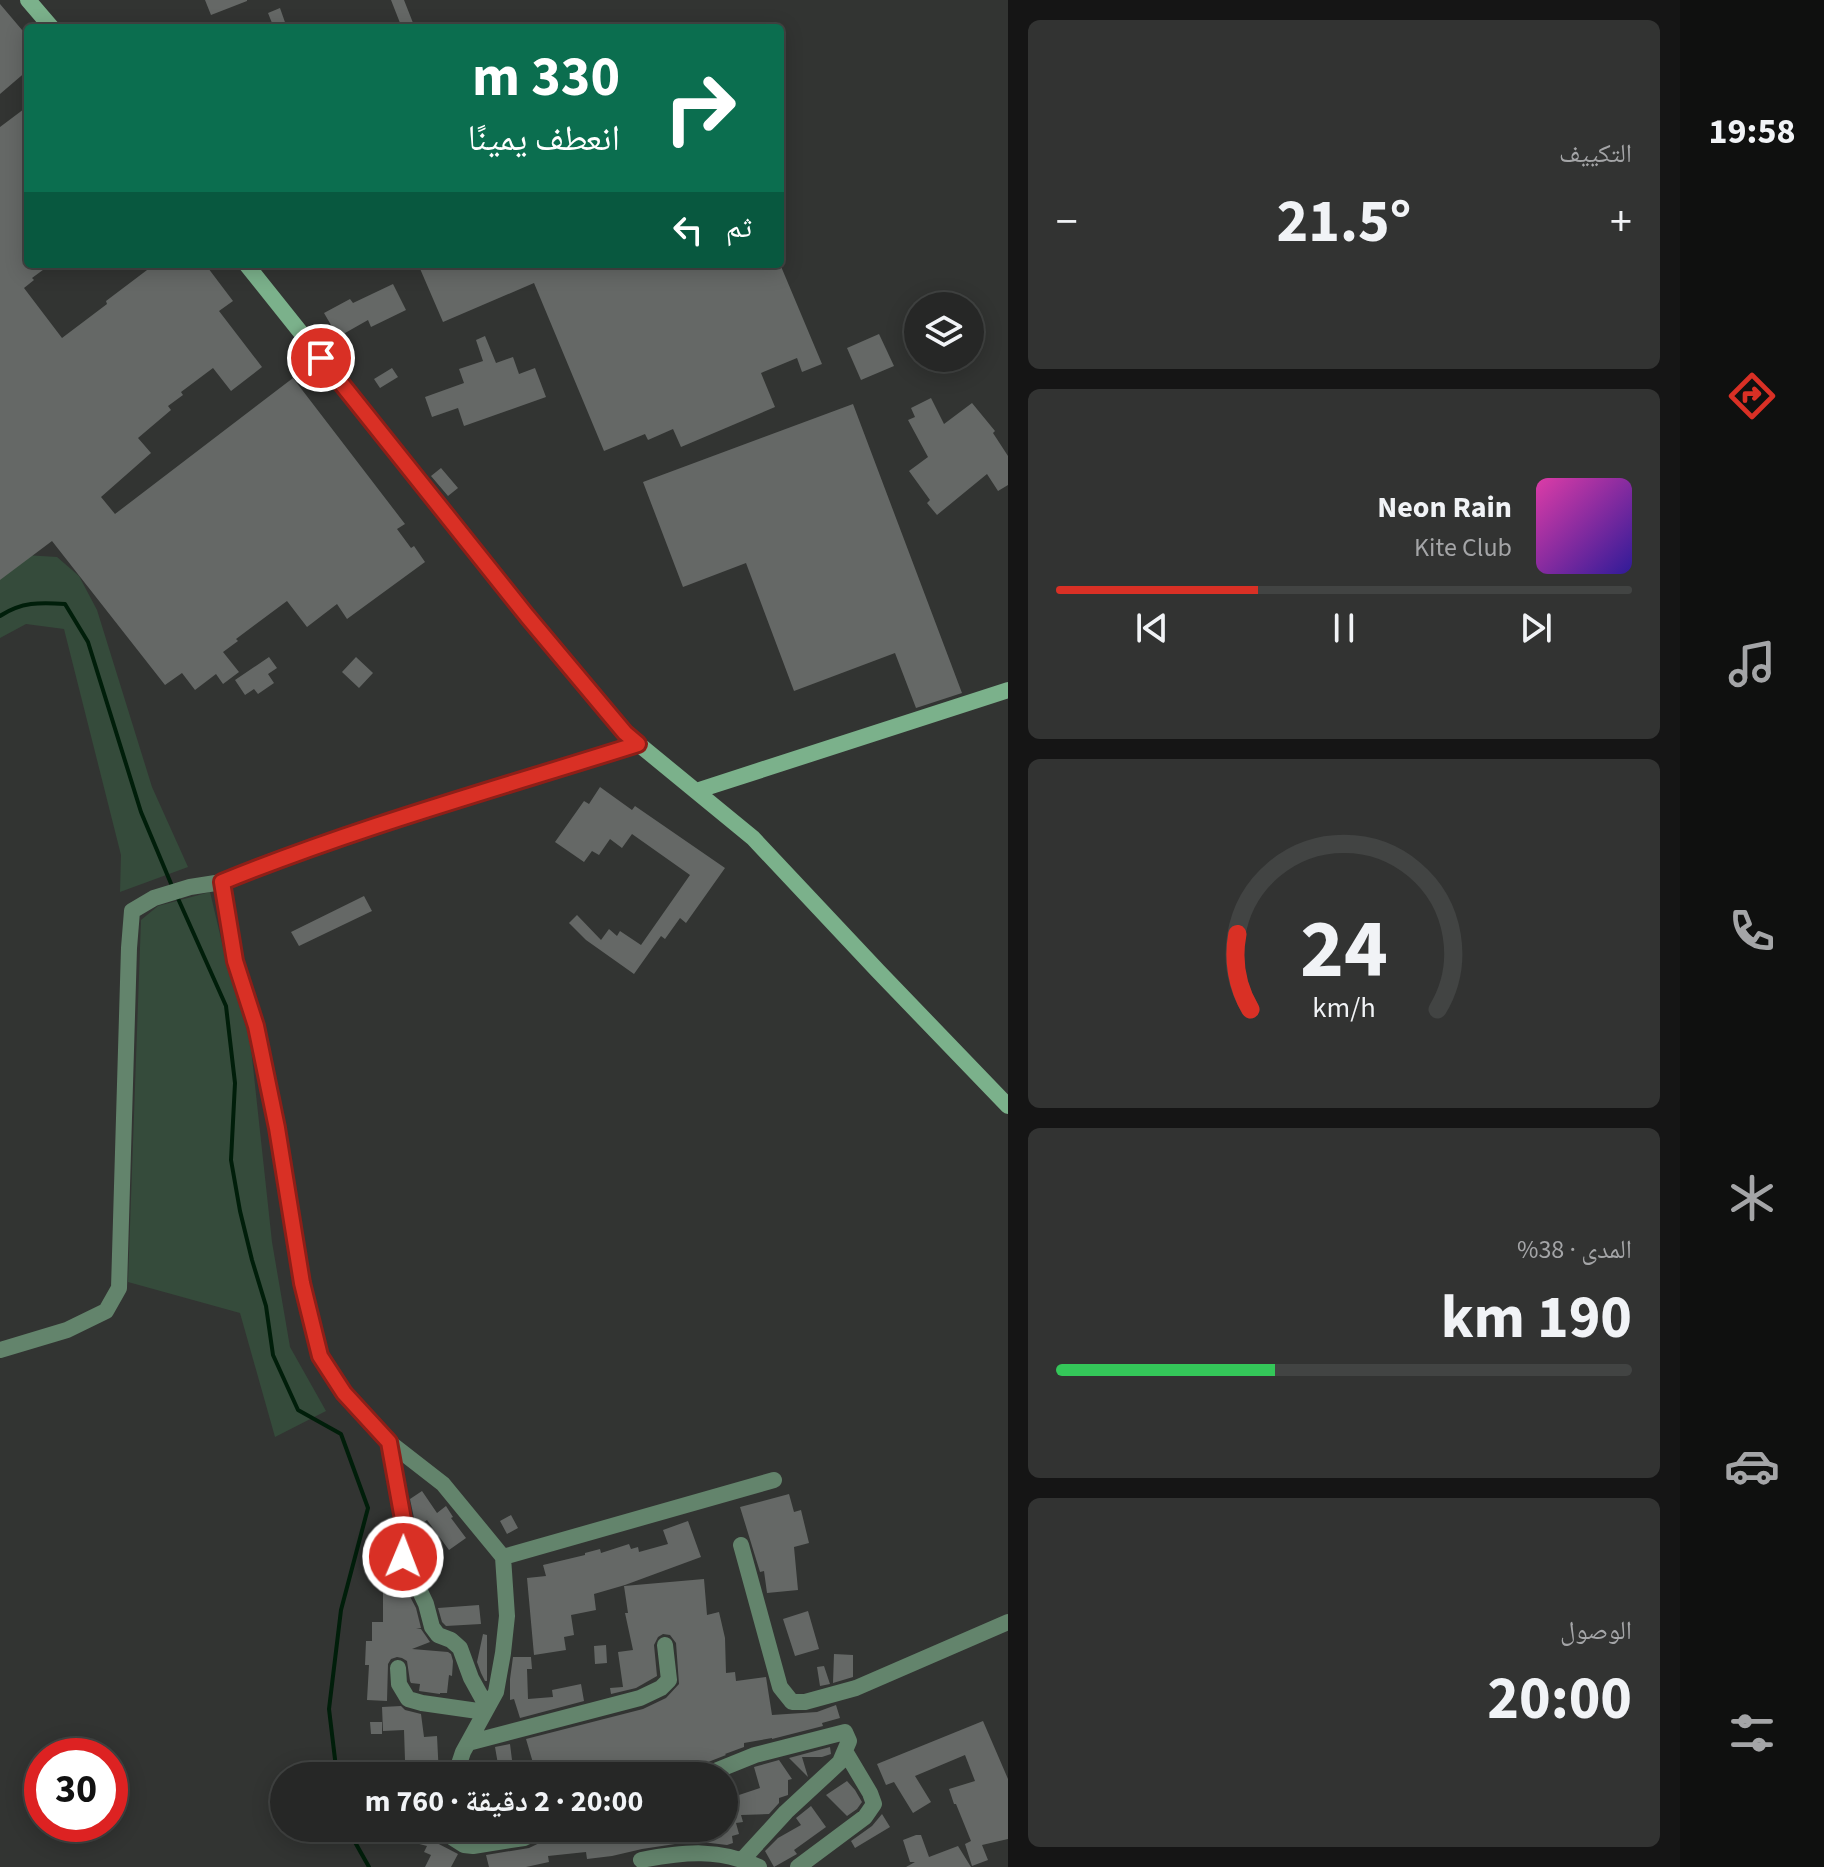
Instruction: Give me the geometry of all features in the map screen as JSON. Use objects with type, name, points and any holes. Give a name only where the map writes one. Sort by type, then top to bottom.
[{"type":"street","points":[[28,0],[49,24]]},
{"type":"street","points":[[249,268],[527,616],[625,733],[753,838],[1008,1106]]},
{"type":"street","points":[[696,791],[1008,690]]},
{"type":"street","points":[[0,1350],[67,1330],[106,1311],[119,1288],[132,911],[154,898],[190,887],[222,882],[272,861],[366,829],[638,744]]},
{"type":"street","points":[[222,882],[235,961],[256,1026],[277,1128],[302,1283],[320,1356],[344,1393],[389,1442],[443,1484],[503,1557],[507,1616],[496,1692],[461,1762]]},
{"type":"street","points":[[389,1442],[406,1543],[401,1563],[421,1594],[432,1627],[438,1635],[460,1648],[486,1710]]},
{"type":"street","points":[[503,1557],[774,1480]]},
{"type":"street","points":[[741,1545],[780,1687],[792,1702],[805,1702],[856,1688],[1008,1622]]},
{"type":"street","points":[[468,1743],[640,1698],[661,1688],[669,1680],[665,1645]]},
{"type":"street","points":[[398,1668],[399,1684],[408,1699],[486,1710]]},
{"type":"street","points":[[738,1762],[845,1732],[849,1741],[840,1762],[786,1812],[743,1859]]},
{"type":"street","points":[[798,1867],[865,1817],[874,1804],[845,1751]]},
{"type":"street","points":[[459,1842],[473,1846],[498,1842]]},
{"type":"street","points":[[641,1860],[674,1854],[720,1854],[743,1859],[759,1867]]},
{"type":"green space","points":[[25,555],[57,557],[79,576],[97,610],[152,787],[188,867],[120,892],[121,855],[64,629],[26,624],[0,638],[0,572]]},
{"type":"green space","points":[[210,892],[227,964],[250,1039],[272,1242],[290,1347],[326,1411],[275,1437],[240,1313],[128,1282],[141,920],[158,906]]},
{"type":"building","points":[[205,0],[247,0],[247,1],[211,15]]},
{"type":"building","points":[[391,0],[404,0],[413,24],[400,24]]},
{"type":"building","points":[[0,4],[24,32],[24,73],[0,94]]},
{"type":"building","points":[[280,8],[286,24],[272,24],[268,13]]},
{"type":"building","points":[[24,109],[24,268],[46,268],[24,288],[62,338],[150,268],[208,268],[233,301],[219,311],[262,367],[231,391],[213,368],[181,392],[183,395],[168,406],[171,410],[138,438],[151,453],[101,497],[115,514],[293,378],[405,524],[397,529],[425,562],[347,619],[337,604],[307,627],[287,601],[223,652],[239,672],[223,684],[216,674],[195,690],[182,673],[165,685],[52,541],[0,580],[0,127]]},
{"type":"building","points":[[420,268],[782,268],[822,364],[802,372],[797,358],[761,373],[775,407],[681,447],[673,429],[648,440],[645,434],[604,451],[534,283],[443,322]]},
{"type":"building","points":[[393,284],[406,310],[371,327],[368,320],[338,337],[324,313],[350,299],[353,303]]},
{"type":"building","points":[[879,334],[894,366],[861,380],[847,348]]},
{"type":"building","points":[[485,336],[496,363],[513,357],[519,374],[535,368],[546,397],[464,426],[458,408],[432,417],[425,397],[464,383],[459,369],[483,361],[476,340]]},
{"type":"building","points":[[392,368],[398,377],[380,388],[374,379]]},
{"type":"building","points":[[931,398],[944,424],[972,403],[995,431],[993,433],[1008,456],[1008,485],[998,491],[987,474],[937,515],[909,471],[928,457],[908,420],[915,417],[911,408]]},
{"type":"building","points":[[853,404],[962,693],[916,708],[895,653],[794,691],[746,563],[683,587],[643,482]]},
{"type":"building","points":[[441,468],[458,488],[448,496],[431,476]]},
{"type":"building","points":[[269,657],[277,668],[268,674],[274,683],[258,694],[254,689],[245,695],[235,680]]},
{"type":"building","points":[[356,657],[373,673],[359,688],[342,672]]},
{"type":"building","points":[[600,787],[632,810],[635,806],[725,868],[686,923],[680,918],[665,939],[661,936],[634,974],[586,940],[569,923],[577,915],[601,940],[609,929],[617,936],[620,931],[641,945],[690,875],[632,834],[622,848],[610,839],[599,855],[592,851],[584,862],[555,842],[584,801],[589,804]]},
{"type":"building","points":[[364,896],[372,911],[299,946],[291,932]]},
{"type":"building","points":[[422,1491],[437,1513],[446,1506],[466,1538],[449,1550],[427,1520],[419,1526],[414,1518],[410,1499]]},
{"type":"building","points":[[789,1494],[794,1512],[801,1510],[809,1543],[794,1547],[798,1590],[767,1593],[764,1571],[760,1572],[740,1507]]},
{"type":"building","points":[[511,1515],[518,1528],[507,1534],[500,1521]]},
{"type":"building","points":[[688,1521],[701,1557],[594,1594],[596,1610],[571,1615],[574,1635],[564,1637],[566,1650],[534,1655],[527,1578],[546,1576],[543,1565],[600,1549],[601,1553],[629,1544],[631,1549],[638,1547],[639,1552],[668,1544],[663,1530]]},
{"type":"building","points":[[704,1579],[707,1615],[719,1612],[725,1638],[726,1673],[735,1672],[736,1681],[766,1677],[772,1715],[817,1712],[836,1705],[840,1718],[822,1723],[823,1726],[744,1743],[744,1747],[708,1762],[533,1762],[526,1739],[643,1709],[666,1698],[679,1684],[676,1643],[670,1635],[663,1634],[654,1645],[657,1676],[636,1688],[611,1694],[610,1688],[623,1687],[618,1652],[633,1650],[625,1613],[628,1613],[624,1586]]},
{"type":"building","points":[[404,1585],[416,1608],[421,1628],[416,1628],[421,1629],[430,1642],[412,1649],[451,1654],[452,1676],[449,1675],[447,1693],[419,1691],[420,1684],[410,1681],[407,1661],[397,1657],[388,1664],[387,1701],[367,1700],[369,1665],[365,1665],[366,1641],[372,1641],[372,1622],[383,1622],[383,1592]]},
{"type":"building","points":[[479,1605],[481,1624],[446,1626],[438,1608]]},
{"type":"building","points":[[808,1611],[819,1649],[795,1656],[783,1619]]},
{"type":"building","points":[[483,1634],[487,1635],[487,1681],[477,1662]]},
{"type":"building","points":[[606,1645],[607,1663],[595,1664],[594,1646]]},
{"type":"building","points":[[834,1654],[853,1655],[853,1677],[833,1683]]},
{"type":"building","points":[[513,1657],[531,1657],[532,1669],[527,1669],[528,1699],[553,1697],[552,1690],[581,1684],[584,1701],[520,1718],[514,1699],[510,1700]]},
{"type":"building","points":[[824,1666],[830,1684],[820,1686],[817,1667]]},
{"type":"building","points":[[401,1706],[421,1714],[424,1737],[437,1736],[438,1762],[376,1762],[405,1760],[404,1730],[383,1731],[382,1707]]},
{"type":"building","points":[[983,1721],[1008,1779],[1008,1839],[982,1845],[988,1860],[972,1866],[965,1844],[971,1841],[949,1789],[975,1781],[965,1755],[915,1776],[931,1802],[913,1813],[894,1782],[886,1785],[877,1764]]},
{"type":"building","points":[[370,1722],[382,1722],[382,1734],[371,1734]]},
{"type":"building","points":[[510,1744],[512,1762],[498,1762],[495,1747]]},
{"type":"building","points":[[830,1747],[831,1754],[802,1757],[808,1777],[789,1758]]},
{"type":"building","points":[[779,1760],[792,1779],[788,1780],[788,1795],[779,1798],[779,1803],[769,1814],[741,1815],[743,1822],[738,1823],[738,1795],[760,1788],[754,1767]]},
{"type":"building","points":[[847,1781],[862,1802],[847,1816],[826,1795]]},
{"type":"building","points":[[811,1806],[826,1827],[794,1850],[797,1854],[774,1867],[765,1851],[778,1838],[801,1825],[796,1818]]},
{"type":"building","points":[[882,1814],[890,1827],[855,1848],[851,1841],[872,1826]]},
{"type":"building","points":[[921,1835],[929,1857],[958,1846],[971,1867],[906,1867],[915,1862],[910,1862],[903,1840]]},
{"type":"building","points":[[412,1842],[435,1842],[458,1854],[451,1867],[425,1867],[431,1855],[424,1852],[427,1846]]},
{"type":"building","points":[[542,1842],[675,1844],[587,1859],[586,1852],[548,1856],[549,1862],[526,1867],[489,1867],[486,1855],[529,1848]]},
{"type":"building","points":[[702,1842],[733,1842],[727,1845]]},
{"type":"waterway","points":[[0,616],[31,604],[65,604],[88,642],[141,812],[172,886]]},
{"type":"waterway","points":[[176,894],[226,1006],[235,1083],[231,1160],[240,1211],[266,1306],[273,1355],[298,1410],[341,1434],[368,1508],[341,1610],[329,1709],[335,1762]]},
{"type":"waterway","points":[[355,1842],[369,1867]]},
{"type":"route","points":[[321,358],[527,616],[625,733],[638,744],[366,829],[272,861],[222,882],[235,961],[256,1026],[277,1128],[302,1283],[320,1356],[344,1393],[389,1442],[404,1525],[406,1543],[403,1557]]}]
